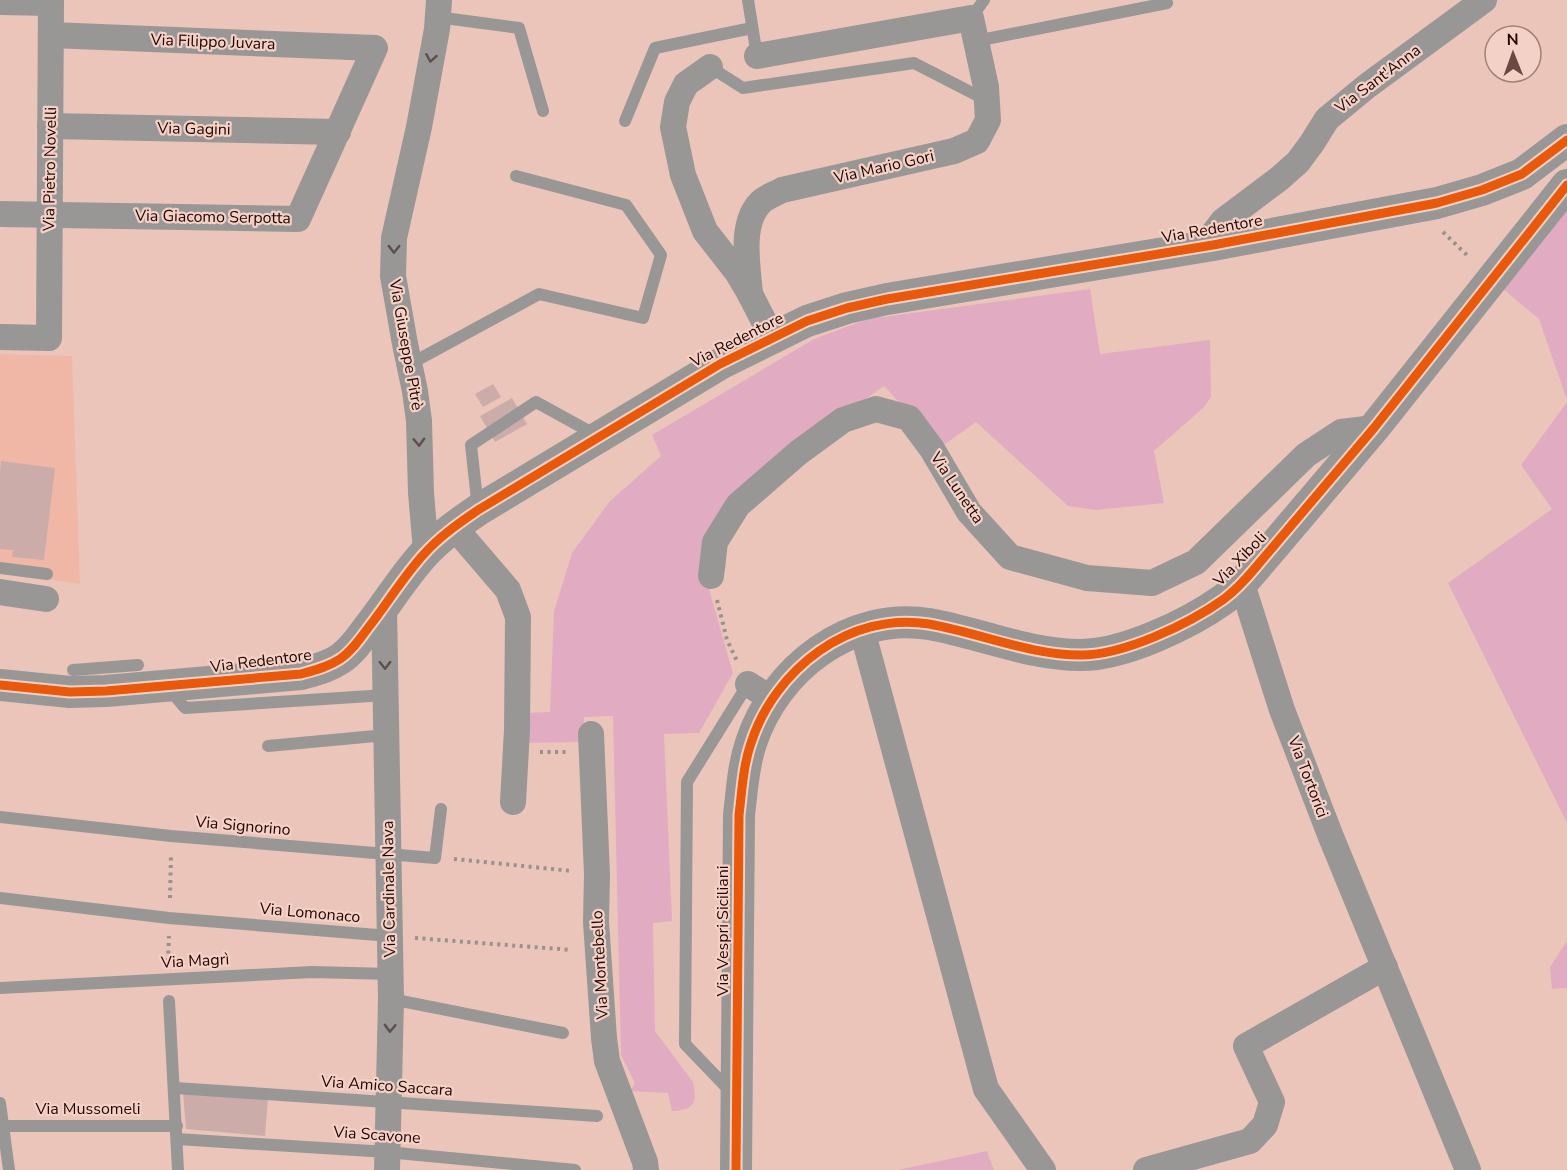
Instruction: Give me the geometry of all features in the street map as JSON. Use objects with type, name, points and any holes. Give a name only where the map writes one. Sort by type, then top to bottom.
[{"type":"street","name":"Via Sant'Anna","points":[[1213,245],[1213,234],[1223,221],[1298,162],[1327,119],[1367,86],[1484,0]]},
{"type":"street","points":[[0,2],[51,1]]},
{"type":"street","name":"Via Pietro Novelli","points":[[0,337],[49,338],[51,1]]},
{"type":"street","name":"Via Giuseppe Pitrè","points":[[426,551],[416,391],[393,276],[394,238],[419,127],[438,8]]},
{"type":"street","points":[[757,56],[977,20]]},
{"type":"street","name":"Via Mario Gori","points":[[750,294],[746,246],[751,214],[762,201],[782,190],[943,154],[977,141],[988,120],[987,87],[977,20]]},
{"type":"street","name":"Via Filippo Juvara","points":[[51,36],[375,48]]},
{"type":"street","name":"Via Giacomo Serpotta","points":[[49,215],[298,219],[375,48]]},
{"type":"street","name":"Via Mario Gori","points":[[710,67],[686,84],[677,102],[673,127],[683,175],[705,231],[737,272],[772,338]]},
{"type":"street","name":"Via Gagini","points":[[50,126],[338,132]]},
{"type":"street","name":"Via Redentore","points":[[0,685],[70,692],[106,692],[301,674],[324,668],[342,659],[354,646],[426,551],[466,519],[598,436],[720,364],[807,321],[847,308],[887,299],[1213,245],[1437,203],[1482,190],[1522,174],[1567,140]]},
{"type":"street","name":"Via Xiboli","points":[[760,691],[789,678],[826,646],[846,635],[875,626],[902,622],[929,624],[1054,654],[1084,655],[1115,650],[1142,641],[1167,631],[1206,610],[1242,584],[1374,428],[1567,184]]},
{"type":"street","points":[[0,214],[49,215]]},
{"type":"street","name":"Via Lunetta","points":[[711,576],[715,542],[738,505],[798,453],[843,420],[876,409],[909,418],[932,449],[969,512],[1010,557],[1087,578],[1152,583],[1196,562],[1306,455],[1341,432],[1374,428]]},
{"type":"street","points":[[466,519],[507,590],[518,617],[513,802]]},
{"type":"street","name":"Via Tortorici","points":[[1242,584],[1282,710],[1331,837],[1468,1170]]},
{"type":"street","points":[[0,592],[46,599]]},
{"type":"street","name":"Via Cardinale Nava","points":[[384,607],[391,986],[387,1161]]},
{"type":"street","points":[[862,630],[986,1089],[1043,1170]]},
{"type":"street","name":"Via Vespri Siciliani","points":[[736,1170],[739,815],[743,776],[750,744],[760,719],[760,691]]},
{"type":"street","name":"Via Montebello","points":[[591,743],[597,874],[596,922],[604,1038],[607,1061],[646,1170]]},
{"type":"street","points":[[1146,1170],[1250,1141],[1265,1125],[1272,1102],[1246,1046],[1384,967]]},
{"type":"lane","points":[[748,0],[757,56]]},
{"type":"lane","points":[[977,20],[1167,3]]},
{"type":"lane","points":[[438,8],[519,28],[543,111]]},
{"type":"lane","points":[[625,121],[655,48],[752,28]]},
{"type":"lane","points":[[710,67],[743,88],[914,63],[987,100]]},
{"type":"lane","points":[[410,364],[539,294],[643,318],[661,255],[626,205],[516,176]]},
{"type":"lane","points":[[466,519],[471,445],[537,402],[598,436]]},
{"type":"lane","points":[[0,568],[47,574]]},
{"type":"lane","points":[[73,670],[138,665]]},
{"type":"lane","points":[[167,686],[185,708],[386,696]]},
{"type":"lane","points":[[737,1098],[685,1044],[687,782],[760,691]]},
{"type":"lane","points":[[268,746],[386,735]]},
{"type":"lane","name":"Via Signorino","points":[[0,817],[171,836],[435,858],[441,809]]},
{"type":"lane","name":"Via Lomonaco","points":[[0,898],[169,918],[390,936]]},
{"type":"lane","name":"Via Magrì","points":[[0,988],[312,972],[391,986],[562,1033]]},
{"type":"lane","points":[[170,1001],[178,1170]]},
{"type":"lane","name":"Via Amico Saccara","points":[[175,1088],[597,1116]]},
{"type":"lane","points":[[0,1103],[1,1126],[9,1170]]},
{"type":"lane","name":"Via Mussomeli","points":[[1,1126],[177,1126]]},
{"type":"lane","name":"Via Scavone","points":[[177,1139],[387,1161],[575,1170]]},
{"type":"path","points":[[1417,207],[1491,279]]},
{"type":"path","points":[[711,576],[727,640],[760,691]]},
{"type":"path","points":[[516,752],[591,743]]},
{"type":"path","points":[[460,860],[597,874]]},
{"type":"path","points":[[390,936],[582,951],[582,930],[596,922]]},
{"type":"shaded area","points":[[1567,200],[1567,400],[1539,319],[1491,279]]},
{"type":"shaded area","points":[[1090,289],[1100,354],[1210,340],[1211,397],[1204,407],[1154,451],[1164,503],[1096,510],[1068,506],[976,422],[941,447],[884,386],[740,487],[706,561],[710,593],[733,673],[699,733],[664,734],[672,921],[653,923],[655,1031],[693,1082],[695,1096],[689,1107],[672,1111],[668,1093],[630,1091],[635,1083],[621,1055],[613,716],[584,717],[583,742],[524,743],[525,713],[550,712],[554,611],[572,553],[610,501],[661,456],[652,435],[814,339],[868,319]]},
{"type":"shaded area","points":[[0,354],[72,356],[80,584],[0,573]]},
{"type":"shaded area","points":[[1567,402],[1567,823],[1448,583],[1552,509],[1521,465]]},
{"type":"shaded area","points":[[1567,941],[1567,988],[1552,989],[1550,967]]},
{"type":"shaded area","points":[[987,1151],[994,1170],[898,1170]]},
{"type":"building","points":[[493,384],[501,397],[483,407],[475,394]]},
{"type":"building","points":[[512,398],[527,424],[495,442],[480,416]]},
{"type":"building","points":[[1,461],[55,468],[44,560],[12,557],[13,550],[0,549]]},
{"type":"building","points":[[183,1091],[268,1098],[265,1136],[186,1129]]},
{"type":"cycle path","points":[[0,685],[70,692],[106,691],[301,674],[321,668],[340,659],[352,649],[416,563],[450,530],[478,510],[720,364],[807,321],[847,308],[887,299],[1213,245],[1437,203],[1482,190],[1522,174],[1567,140]]},
{"type":"cycle path","points":[[736,1170],[739,815],[748,752],[762,716],[778,691],[797,669],[819,651],[844,636],[871,627],[900,622],[929,624],[1024,648],[1081,655],[1098,654],[1136,644],[1175,628],[1210,609],[1245,580],[1374,428],[1567,185]]}]
